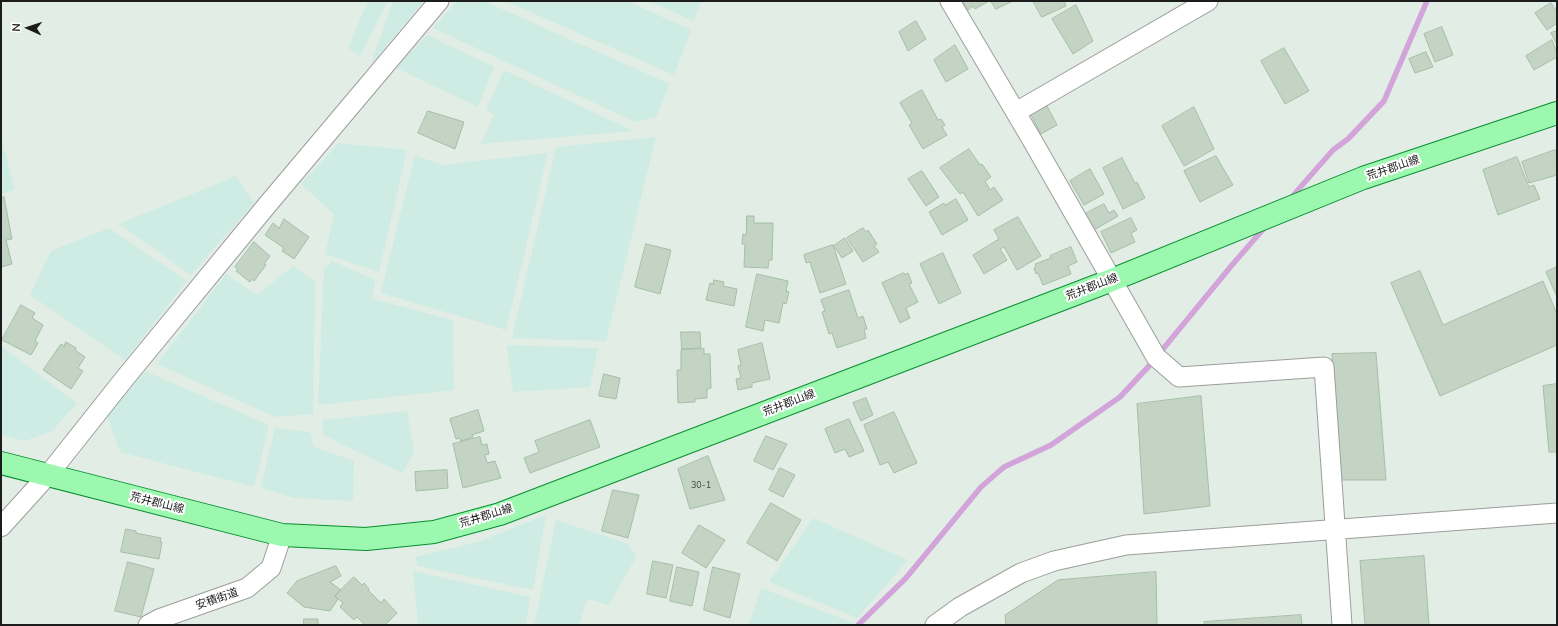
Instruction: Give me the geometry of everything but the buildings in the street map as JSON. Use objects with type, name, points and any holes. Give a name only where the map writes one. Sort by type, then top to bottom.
[{"type":"main road","name":"荒井郡山線","points":[[1,463],[282,535],[366,539],[434,532],[500,514],[1112,280],[1363,178],[1557,113]]},
{"type":"street","points":[[1,527],[48,475],[268,204],[439,1]]},
{"type":"street","points":[[950,1],[1016,112],[1156,357],[1178,377],[1324,367],[1342,625]]},
{"type":"street","points":[[1016,112],[1208,1]]},
{"type":"street","points":[[935,625],[960,606],[1021,573],[1054,561],[1126,545],[1557,513]]},
{"type":"street","name":"安積街道","points":[[148,625],[247,588],[271,568],[282,535]]},
{"type":"shaded area","points":[[368,1],[388,1],[360,56],[348,48]]},
{"type":"shaded area","points":[[393,1],[424,1],[371,64]]},
{"type":"shaded area","points":[[457,1],[484,1],[670,84],[656,117],[635,122],[433,28]]},
{"type":"shaded area","points":[[505,1],[627,1],[691,30],[674,75]]},
{"type":"shaded area","points":[[649,1],[701,1],[694,21]]},
{"type":"shaded area","points":[[427,35],[494,67],[478,107],[396,68]]},
{"type":"shaded area","points":[[504,70],[633,131],[481,144],[494,115],[486,110]]},
{"type":"shaded area","points":[[1,136],[15,190],[1,194]]},
{"type":"shaded area","points":[[656,137],[606,341],[512,338],[556,147]]},
{"type":"shaded area","points":[[339,143],[407,150],[379,272],[325,254],[334,214],[301,184]]},
{"type":"shaded area","points":[[548,153],[506,330],[381,293],[415,155],[442,165]]},
{"type":"shaded area","points":[[236,176],[254,203],[191,275],[119,224]]},
{"type":"shaded area","points":[[109,228],[187,281],[125,360],[30,295],[51,251]]},
{"type":"shaded area","points":[[332,261],[375,280],[372,299],[453,320],[454,390],[318,405],[324,269]]},
{"type":"shaded area","points":[[293,266],[315,281],[313,414],[275,417],[157,364],[226,274],[257,295]]},
{"type":"shaded area","points":[[507,345],[598,348],[590,387],[513,392]]},
{"type":"shaded area","points":[[1,346],[77,403],[52,431],[25,441],[1,435]]},
{"type":"shaded area","points":[[145,371],[269,425],[254,487],[120,452],[107,415]]},
{"type":"shaded area","points":[[407,411],[414,453],[402,473],[323,435],[323,420]]},
{"type":"shaded area","points":[[275,428],[310,432],[314,447],[354,461],[353,501],[294,498],[261,488]]},
{"type":"shaded area","points":[[546,515],[533,590],[418,566],[415,557],[478,542]]},
{"type":"shaded area","points":[[813,518],[908,560],[857,618],[769,582]]},
{"type":"shaded area","points":[[556,520],[628,544],[636,557],[609,605],[587,599],[579,625],[534,625]]},
{"type":"shaded area","points":[[413,571],[530,597],[526,625],[418,625]]},
{"type":"shaded area","points":[[761,588],[854,623],[852,625],[749,625]]},
{"type":"waterway","points":[[1290,199],[1333,150],[1348,139],[1384,101],[1427,1]]},
{"type":"waterway","points":[[858,625],[906,578],[981,487],[1004,467],[1051,445],[1120,397],[1149,366],[1266,226]]}]
